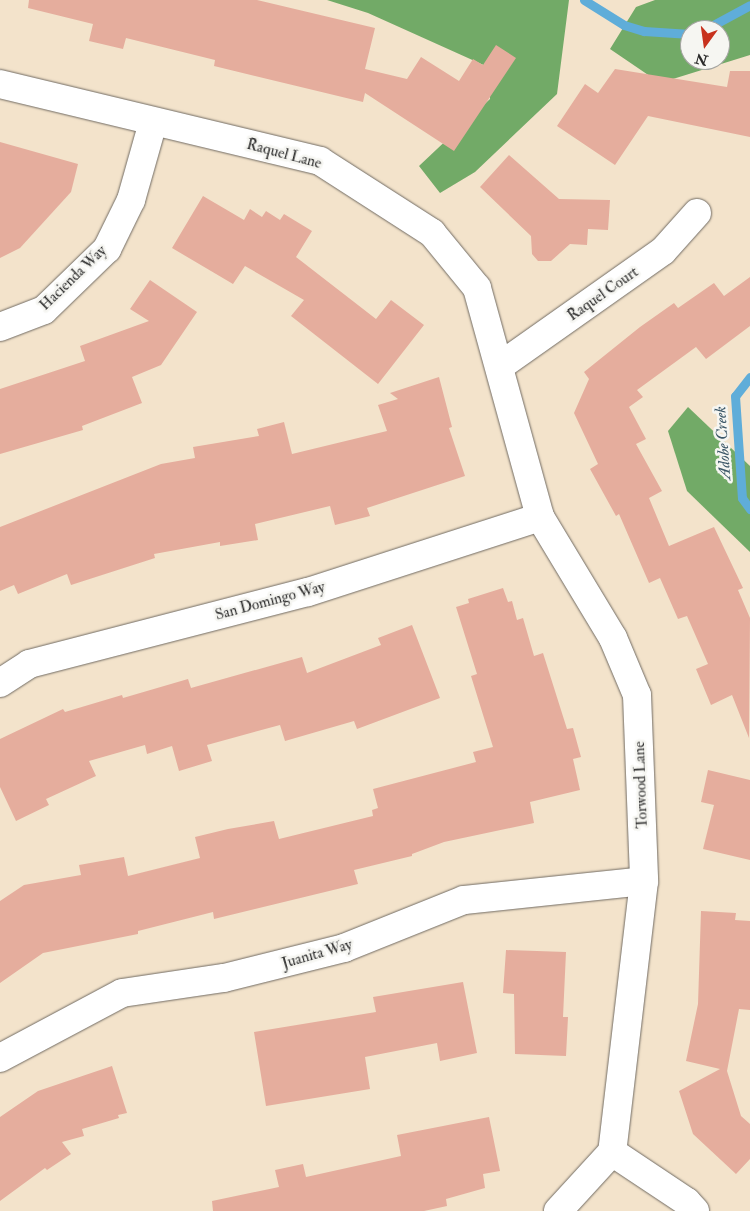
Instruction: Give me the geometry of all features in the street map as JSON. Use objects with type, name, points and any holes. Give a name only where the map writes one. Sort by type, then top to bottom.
[{"type":"street","name":"Raquel Lane","points":[[0,84],[320,161],[432,233],[477,288],[500,366]]},
{"type":"street","name":"Hacienda Way","points":[[0,327],[44,310],[107,248],[131,200],[154,122]]},
{"type":"street","name":"Raquel Court","points":[[500,366],[663,252],[697,213]]},
{"type":"street","name":"Torwood Lane","points":[[500,366],[540,517],[613,638],[637,695],[644,881],[612,1152]]},
{"type":"street","name":"San Domingo Way","points":[[0,682],[29,664],[308,592],[540,517]]},
{"type":"street","name":"Juanita Way","points":[[0,1058],[122,992],[224,978],[344,948],[464,900],[644,881]]},
{"type":"street","points":[[558,1211],[612,1152],[687,1202],[695,1211]]},
{"type":"green space","points":[[327,0],[569,0],[557,94],[475,172],[440,193],[419,166],[490,99],[488,67],[368,13]]},
{"type":"green space","points":[[655,0],[750,0],[750,55],[730,61],[730,20],[680,20],[680,70],[702,70],[660,83],[610,49],[636,7]]},
{"type":"green space","points":[[688,407],[750,466],[750,552],[687,491],[668,431]]},
{"type":"building","points":[[29,0],[257,0],[375,28],[365,69],[407,79],[421,57],[459,81],[473,59],[483,65],[496,45],[516,58],[454,151],[365,93],[363,102],[214,66],[215,60],[126,38],[123,49],[89,41],[93,24],[28,8]]},
{"type":"building","points":[[615,69],[727,87],[730,71],[750,71],[750,137],[648,116],[615,165],[557,126],[585,84],[598,93]]},
{"type":"building","points":[[0,142],[78,164],[71,192],[20,248],[0,258]]},
{"type":"building","points":[[509,155],[559,199],[610,200],[608,230],[588,229],[587,245],[570,244],[551,261],[538,261],[532,254],[531,236],[480,187]]},
{"type":"building","points":[[203,196],[244,220],[250,209],[262,217],[266,211],[280,220],[284,214],[312,231],[296,257],[376,319],[391,300],[424,325],[378,384],[291,316],[304,300],[245,266],[233,284],[172,248]]},
{"type":"building","points":[[750,277],[750,326],[706,359],[696,347],[637,390],[643,397],[629,407],[646,439],[636,444],[662,491],[649,498],[669,546],[714,527],[743,588],[738,590],[750,618],[749,738],[732,695],[711,705],[696,669],[708,664],[687,616],[678,619],[660,578],[649,583],[619,514],[616,516],[590,469],[598,464],[574,413],[589,379],[584,372],[640,327],[674,303],[678,308],[714,283],[724,296]]},
{"type":"building","points":[[150,280],[197,312],[161,365],[132,377],[142,403],[82,426],[83,430],[0,454],[0,389],[85,361],[80,346],[149,321],[130,309]]},
{"type":"building","points":[[439,377],[452,427],[449,428],[465,476],[367,508],[370,516],[335,525],[330,506],[255,524],[258,540],[220,546],[220,542],[154,554],[155,558],[71,585],[67,574],[18,594],[14,585],[0,591],[0,527],[161,464],[195,458],[193,447],[259,436],[257,429],[284,422],[292,454],[387,431],[378,405],[398,399],[390,393]]},
{"type":"building","points":[[503,588],[508,602],[512,601],[517,620],[523,618],[534,656],[543,653],[567,729],[573,728],[581,757],[573,759],[580,790],[530,802],[534,823],[444,842],[412,854],[412,856],[354,870],[358,884],[214,919],[213,912],[138,931],[138,934],[43,953],[0,983],[0,901],[24,885],[81,875],[79,865],[124,857],[128,876],[200,858],[195,837],[228,829],[274,821],[279,839],[373,816],[372,810],[378,808],[373,789],[476,762],[473,752],[493,747],[471,676],[477,674],[456,607],[469,603],[468,599]]},
{"type":"building","points":[[412,625],[440,698],[357,729],[354,721],[285,741],[280,725],[207,745],[212,761],[179,771],[172,746],[147,754],[145,745],[89,761],[96,776],[46,799],[49,805],[16,821],[0,787],[0,739],[63,709],[65,712],[122,695],[123,698],[188,679],[191,688],[302,657],[307,673],[381,645],[378,638]]},
{"type":"building","points":[[708,770],[750,780],[750,860],[703,849],[714,805],[701,802]]},
{"type":"building","points":[[701,911],[736,913],[735,920],[750,921],[750,1010],[739,1009],[727,1071],[741,1116],[750,1124],[750,1159],[736,1174],[693,1134],[679,1091],[720,1069],[686,1061],[698,1004]]},
{"type":"building","points":[[506,950],[566,952],[563,1017],[568,1017],[566,1056],[515,1054],[514,994],[503,993]]},
{"type":"building","points":[[463,982],[477,1053],[440,1061],[437,1043],[365,1057],[370,1089],[266,1106],[254,1032],[376,1012],[373,997]]},
{"type":"building","points":[[112,1066],[127,1113],[118,1115],[119,1118],[82,1129],[84,1136],[62,1142],[71,1154],[47,1170],[45,1168],[0,1201],[0,1117],[38,1091]]},
{"type":"building","points":[[489,1117],[500,1171],[483,1174],[485,1188],[446,1199],[447,1206],[424,1211],[213,1211],[212,1201],[279,1187],[275,1170],[303,1164],[306,1177],[401,1156],[397,1135]]},
{"type":"waterway","name":"Adobe Creek","points":[[584,0],[624,25],[644,31],[680,33]]},
{"type":"waterway","name":"Adobe Creek","points":[[722,20],[750,5]]},
{"type":"waterway","name":"Adobe Creek","points":[[750,377],[735,396],[742,498],[750,509]]}]
